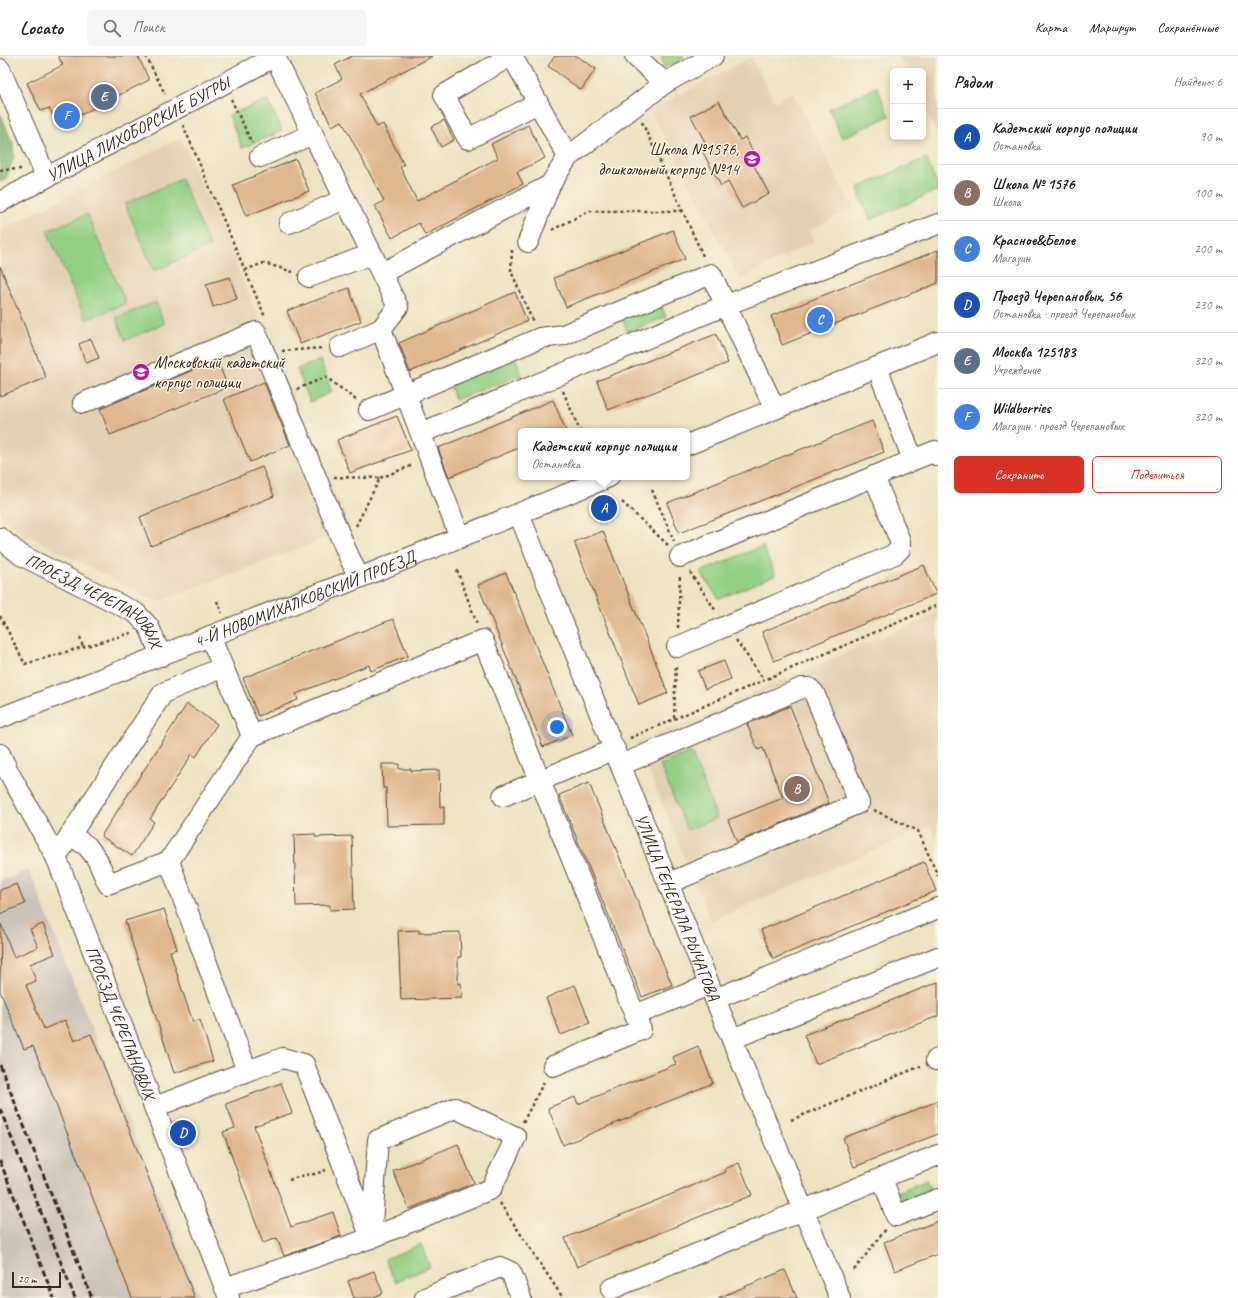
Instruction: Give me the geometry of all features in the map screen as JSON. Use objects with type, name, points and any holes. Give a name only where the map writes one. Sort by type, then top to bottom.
[{"type":"street","points":[[276,56],[398,307],[381,329],[340,347]]},
{"type":"street","name":"УЛИЦА ЛИХОБОРСКИЕ БУГРЫ","points":[[0,202],[276,56]]},
{"type":"street","points":[[538,103],[468,139],[444,95],[511,56],[538,103],[568,157]]},
{"type":"street","points":[[635,56],[665,83]]},
{"type":"street","points":[[520,246],[550,185],[568,157],[665,83],[713,56]]},
{"type":"street","points":[[0,69],[46,177]]},
{"type":"street","points":[[260,157],[313,134]]},
{"type":"street","points":[[382,273],[550,185]]},
{"type":"street","points":[[289,223],[345,199]]},
{"type":"street","points":[[421,433],[726,305],[938,224]]},
{"type":"street","points":[[309,277],[372,254]]},
{"type":"street","points":[[369,410],[540,338],[563,335],[712,274],[775,409]]},
{"type":"street","points":[[381,329],[407,394],[460,538]]},
{"type":"street","points":[[83,403],[256,332],[359,578]]},
{"type":"street","points":[[690,444],[938,342]]},
{"type":"street","points":[[877,367],[913,460]]},
{"type":"street","points":[[680,558],[935,451],[938,456]]},
{"type":"street","points":[[677,647],[895,554],[900,549],[900,541],[874,476]]},
{"type":"street","name":"4-Й НОВОМИХАЛКОВСКИЙ ПРОЕЗД","points":[[0,718],[359,578],[602,480]]},
{"type":"street","name":"УЛИЦА ГЕНЕРАЛА РЫЧАГОВА","points":[[519,514],[622,751],[669,883],[712,992],[840,1298]]},
{"type":"street","name":"ПРОЕЗД ЧЕРЕПАНОВЫХ","points":[[0,538],[21,555],[136,613],[149,627],[161,656]]},
{"type":"street","points":[[210,636],[252,736]]},
{"type":"street","points":[[70,835],[87,846],[97,859],[108,884],[169,861],[252,736],[483,640],[641,1030],[553,1066]]},
{"type":"street","points":[[56,857],[163,693],[223,667]]},
{"type":"street","points":[[503,796],[539,780],[802,688],[809,688],[814,693],[859,803],[669,883]]},
{"type":"street","name":"ПРОЕЗД ЧЕРЕПАНОВЫХ","points":[[0,754],[56,857],[227,1293]]},
{"type":"street","points":[[169,861],[247,1071]]},
{"type":"street","points":[[635,1015],[712,992],[938,908]]},
{"type":"street","points":[[732,1039],[938,957]]},
{"type":"street","points":[[155,1107],[283,1058],[304,1064],[371,1238]]},
{"type":"street","points":[[227,1293],[371,1238],[491,1189],[516,1137],[455,1108],[378,1140],[371,1238]]},
{"type":"street","points":[[611,1289],[938,1155]]},
{"type":"street","points":[[882,1178],[896,1216],[938,1199]]},
{"type":"street","points":[[425,1298],[500,1267],[511,1272],[521,1298]]},
{"type":"path","points":[[146,56],[165,94]]},
{"type":"path","points":[[230,98],[260,157]]},
{"type":"path","points":[[634,106],[712,274]]},
{"type":"path","points":[[0,170],[22,169]]},
{"type":"path","points":[[520,246],[589,210],[682,211]]},
{"type":"path","points":[[245,270],[264,263],[309,277]]},
{"type":"path","points":[[280,352],[340,347]]},
{"type":"path","points":[[296,389],[326,377],[369,410]]},
{"type":"path","points":[[334,477],[380,478],[430,458]]},
{"type":"path","points":[[355,528],[380,478]]},
{"type":"path","points":[[652,490],[680,558]]},
{"type":"path","points":[[622,502],[680,558],[764,680]]},
{"type":"path","points":[[457,570],[483,640]]},
{"type":"path","points":[[217,601],[223,615]]},
{"type":"path","points":[[622,751],[764,680],[938,605]]},
{"type":"path","points":[[0,616],[25,664],[134,632]]},
{"type":"path","points":[[80,636],[83,647]]},
{"type":"path","points":[[859,803],[918,832],[938,876]]},
{"type":"path","points":[[791,1120],[937,1059]]},
{"type":"path","points":[[516,1137],[553,1066]]},
{"type":"path","points":[[289,1180],[304,1175],[315,1174],[342,1164]]},
{"type":"path","points":[[491,1189],[564,1298]]},
{"type":"path","points":[[854,1270],[896,1216]]},
{"type":"shaded area","points":[[898,56],[938,56],[938,135],[926,111],[926,68],[904,68]]},
{"type":"shaded area","name":"Школа №1576, дошкольный корпус №14","points":[[751,57],[775,102],[792,92],[853,208],[809,231],[814,241],[740,279],[651,110]]},
{"type":"shaded area","name":"Московский кадетский корпус полиции","points":[[181,137],[350,529],[157,602],[16,529],[0,514],[0,231]]},
{"type":"shaded area","points":[[938,613],[938,842],[931,826],[711,921],[637,743]]},
{"type":"shaded area","points":[[29,870],[199,1298],[0,1298],[0,882]]},
{"type":"green space","points":[[661,56],[683,56],[684,58],[665,68]]},
{"type":"green space","points":[[877,87],[889,116],[842,138],[829,109]]},
{"type":"green space","points":[[268,99],[282,131],[242,148],[229,115]]},
{"type":"green space","points":[[0,113],[13,144],[14,156],[6,179],[0,182]]},
{"type":"green space","points":[[926,158],[938,190],[870,220],[857,188]]},
{"type":"green space","points":[[181,179],[210,246],[154,271],[125,204]]},
{"type":"green space","points":[[87,214],[126,303],[86,320],[47,231]]},
{"type":"green space","points":[[156,302],[164,324],[125,340],[116,318]]},
{"type":"green space","points":[[660,303],[666,317],[628,332],[622,318]]},
{"type":"green space","points":[[516,359],[522,375],[455,400],[450,385]]},
{"type":"green space","points":[[320,360],[332,392],[310,402],[297,369]]},
{"type":"green space","points":[[763,546],[775,575],[719,599],[700,572]]},
{"type":"green space","points":[[691,752],[717,818],[687,830],[660,765]]},
{"type":"green space","points":[[926,1180],[932,1193],[898,1207],[893,1194]]},
{"type":"green space","points":[[421,1244],[430,1267],[395,1282],[385,1259]]},
{"type":"building","points":[[58,56],[138,56],[149,80],[58,126],[49,108],[41,111],[27,83],[63,65]]},
{"type":"building","points":[[352,56],[432,56],[360,94],[377,127],[383,124],[404,165],[400,167],[417,201],[498,158],[491,144],[528,125],[545,158],[517,172],[523,184],[425,235],[419,223],[392,238],[375,206],[384,201],[342,121],[332,126],[315,93],[342,79],[335,65]]},
{"type":"building","points":[[555,56],[577,56],[596,69],[581,90],[548,66]]},
{"type":"building","points":[[719,101],[740,140],[745,137],[753,152],[748,154],[769,194],[742,208],[728,182],[721,186],[699,145],[705,142],[691,116]]},
{"type":"building","points":[[444,120],[454,140],[441,147],[431,127]]},
{"type":"building","points":[[296,159],[309,191],[246,216],[233,185]]},
{"type":"building","points":[[673,230],[685,259],[566,307],[554,278]]},
{"type":"building","points":[[938,250],[938,283],[782,345],[771,316]]},
{"type":"building","points":[[0,266],[46,378],[0,396]]},
{"type":"building","points":[[230,277],[237,299],[213,307],[206,284]]},
{"type":"building","points":[[349,288],[361,321],[300,344],[287,311]]},
{"type":"building","points":[[515,292],[527,321],[410,372],[399,343]]},
{"type":"building","points":[[716,334],[728,363],[608,410],[597,381]]},
{"type":"building","points":[[91,339],[99,358],[86,363],[79,344]]},
{"type":"building","points":[[217,360],[228,387],[110,435],[100,409]]},
{"type":"building","points":[[264,382],[290,445],[250,462],[224,399]]},
{"type":"building","points":[[553,400],[565,428],[518,428],[518,448],[449,477],[438,448]]},
{"type":"building","points":[[397,416],[411,450],[350,473],[337,440]]},
{"type":"building","points":[[872,421],[884,452],[679,533],[667,503]]},
{"type":"building","points":[[262,467],[274,496],[151,546],[140,517]]},
{"type":"building","points":[[603,531],[668,693],[639,705],[574,542]]},
{"type":"building","points":[[924,565],[936,594],[774,661],[762,632]]},
{"type":"building","points":[[506,573],[572,735],[543,747],[478,585]]},
{"type":"building","points":[[393,619],[408,656],[371,671],[369,665],[296,694],[298,700],[258,716],[243,678]]},
{"type":"building","points":[[724,661],[731,679],[705,689],[698,671]]},
{"type":"building","points":[[187,704],[217,724],[196,757],[192,754],[150,819],[154,822],[132,856],[101,836]]},
{"type":"building","points":[[790,706],[829,803],[737,842],[728,820],[783,798],[763,748],[758,750],[747,724]]},
{"type":"building","points":[[382,764],[399,764],[399,769],[411,769],[411,771],[439,770],[440,807],[444,807],[444,825],[387,826],[386,788],[383,788]]},
{"type":"building","points":[[589,783],[672,985],[642,997],[559,795]]},
{"type":"building","points":[[315,834],[315,837],[352,836],[354,909],[330,910],[330,905],[296,906],[294,835]]},
{"type":"building","points":[[924,862],[936,891],[773,959],[761,930]]},
{"type":"building","points":[[17,884],[25,904],[0,914],[0,890]]},
{"type":"building","points":[[164,909],[177,949],[170,951],[181,987],[193,1022],[200,1020],[213,1061],[174,1073],[125,921]]},
{"type":"building","points":[[1,924],[14,957],[38,947],[30,929],[43,924],[55,954],[30,964],[36,981],[26,985],[44,1029],[65,1020],[74,1041],[91,1034],[195,1298],[132,1298],[33,1046],[24,1049],[0,991]]},
{"type":"building","points":[[419,930],[419,933],[460,932],[461,957],[458,957],[458,984],[461,983],[462,998],[401,1000],[398,931]]},
{"type":"building","points":[[938,982],[938,1016],[816,1064],[804,1035]]},
{"type":"building","points":[[575,985],[590,1023],[561,1035],[546,998]]},
{"type":"building","points":[[698,1046],[713,1083],[563,1145],[548,1108],[575,1097],[578,1104],[676,1064],[673,1057]]},
{"type":"building","points":[[281,1083],[292,1113],[254,1126],[291,1227],[333,1212],[341,1236],[284,1256],[277,1238],[263,1243],[223,1132],[235,1128],[226,1104]]},
{"type":"building","points":[[938,1101],[938,1134],[854,1167],[843,1138]]},
{"type":"building","points":[[458,1144],[474,1183],[409,1209],[393,1171]]},
{"type":"building","points":[[739,1163],[752,1195],[577,1267],[565,1238],[726,1172],[725,1169]]},
{"type":"building","points":[[938,1221],[938,1254],[895,1271],[884,1242]]},
{"type":"building","points":[[785,1270],[797,1298],[718,1298]]},
{"type":"building","points":[[374,1271],[383,1293],[371,1298],[354,1298],[348,1281]]},
{"type":"railway","points":[[0,1065],[92,1298]]},
{"type":"railway","points":[[0,1109],[75,1298]]},
{"type":"railway","points":[[0,1161],[54,1298]]},
{"type":"place","name":"Москва 125183","points":[[104,97]]},
{"type":"place","name":"Wildberries","points":[[67,116]]},
{"type":"place","name":"Школа №1576, дошкольный корпус №14","points":[[752,159]]},
{"type":"place","name":"Красное&Белое","points":[[820,320]]},
{"type":"place","name":"Московский кадетский корпус полиции","points":[[141,372]]},
{"type":"place","name":"Кадетский корпус полиции","points":[[604,508]]},
{"type":"place","name":"Школа № 1576","points":[[797,789]]},
{"type":"place","name":"Проезд Черепановых, 56","points":[[183,1133]]}]
